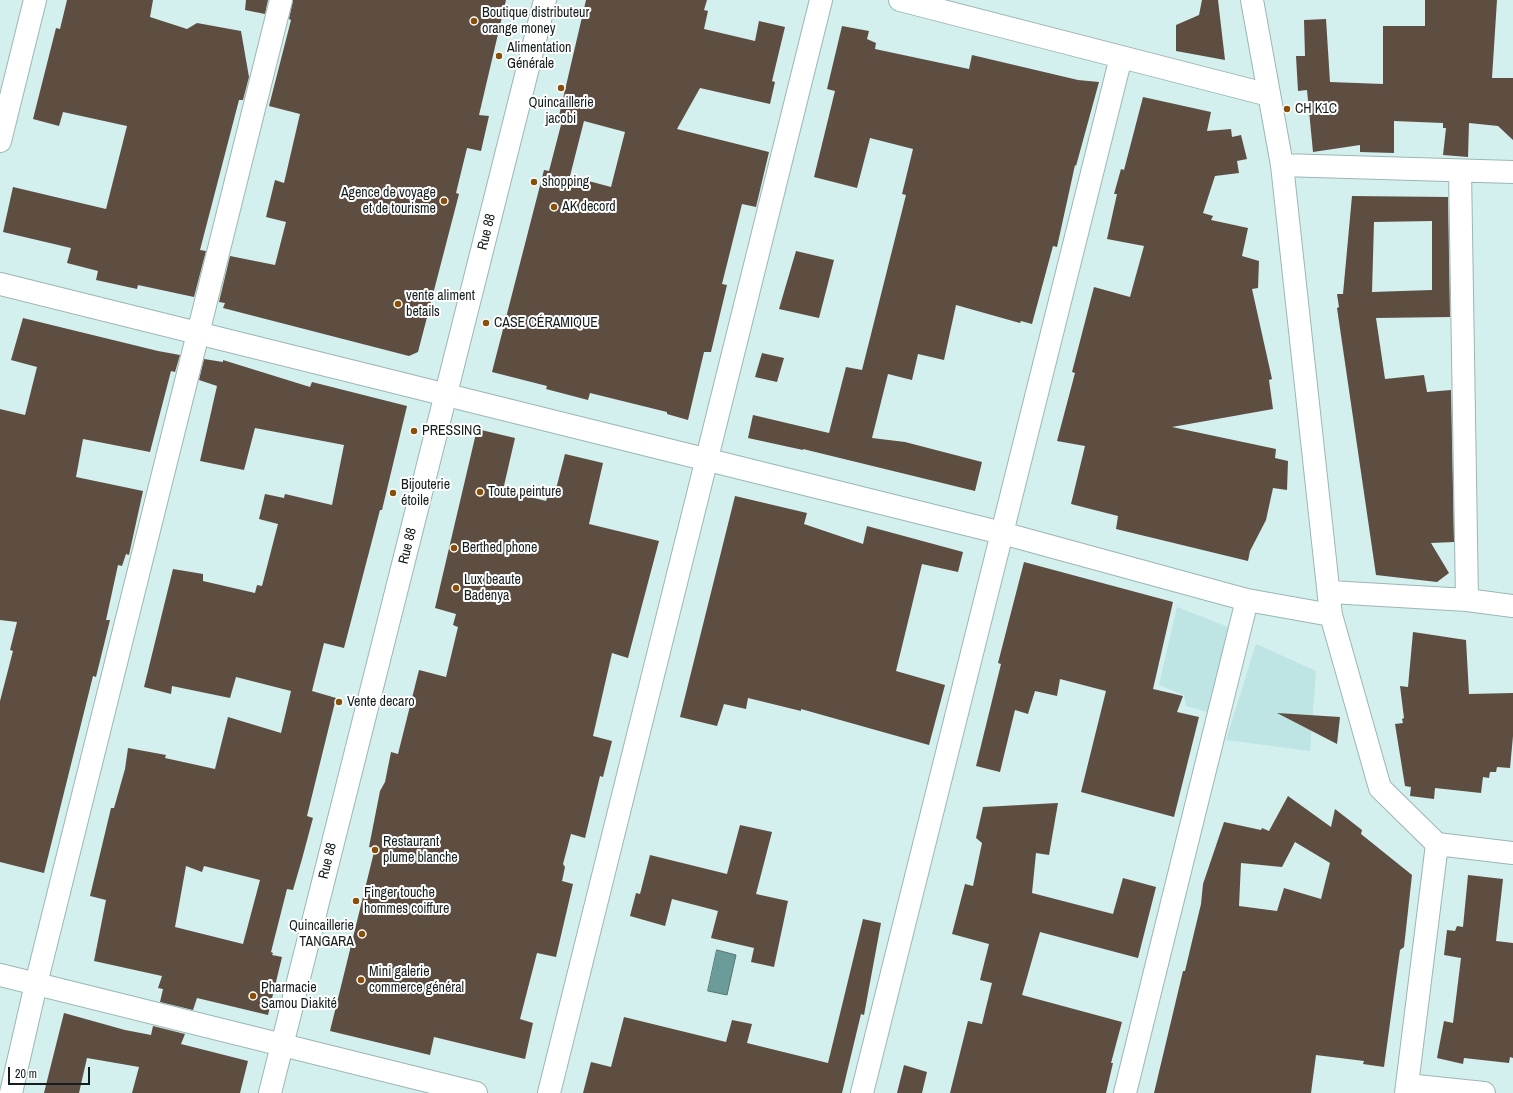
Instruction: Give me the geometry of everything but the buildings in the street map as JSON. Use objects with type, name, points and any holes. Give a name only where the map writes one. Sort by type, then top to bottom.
[{"type":"street","points":[[0,141],[35,0]]},
{"type":"street","points":[[11,1093],[36,984],[281,0]]},
{"type":"street","name":"Rue 88","points":[[270,1093],[545,0]]},
{"type":"street","points":[[549,1093],[821,0]]},
{"type":"street","points":[[900,0],[1270,95]]},
{"type":"street","points":[[1252,0],[1282,165],[1330,592],[1331,615],[1380,788],[1437,844],[1513,852]]},
{"type":"street","points":[[862,1093],[1121,57]]},
{"type":"street","points":[[1282,165],[1513,172]]},
{"type":"street","points":[[1460,171],[1467,600]]},
{"type":"street","points":[[0,284],[1002,533],[1247,600],[1331,615]]},
{"type":"street","points":[[1330,592],[1467,600],[1513,606]]},
{"type":"street","points":[[1125,1093],[1247,600]]},
{"type":"street","points":[[1437,844],[1407,1089],[1484,1093]]},
{"type":"street","points":[[0,975],[476,1093]]},
{"type":"shaded area","points":[[1177,607],[1236,630],[1211,713],[1186,706],[1184,695],[1159,685]]},
{"type":"shaded area","points":[[1256,644],[1316,671],[1310,751],[1226,740]]},
{"type":"shaded area","points":[[717,950],[736,955],[727,995],[708,991]]},
{"type":"place","name":"Boutique distributeur orange money","points":[[474,21]]},
{"type":"place","name":"Alimentation Générale","points":[[499,56]]},
{"type":"place","name":"Quincaillerie jacobi","points":[[561,88]]},
{"type":"place","name":"CH K1C","points":[[1287,109]]},
{"type":"place","name":"shopping","points":[[534,182]]},
{"type":"place","name":"Agence de voyage et de tourisme","points":[[444,201]]},
{"type":"place","name":"AK decord","points":[[554,207]]},
{"type":"place","name":"vente aliment betails","points":[[398,304]]},
{"type":"place","name":"CASE CÉRAMIQUE","points":[[486,323]]},
{"type":"place","name":"PRESSING","points":[[414,431]]},
{"type":"place","name":"Toute peinture","points":[[480,492]]},
{"type":"place","name":"Bijouterie étoile","points":[[393,493]]},
{"type":"place","name":"Berthed phone","points":[[454,548]]},
{"type":"place","name":"Lux beaute Badenya","points":[[456,588]]},
{"type":"place","name":"Vente decaro","points":[[339,702]]},
{"type":"place","name":"Restaurant plume blanche","points":[[375,850]]},
{"type":"place","name":"Finger touche hommes coiffure","points":[[356,901]]},
{"type":"place","name":"Quincaillerie TANGARA","points":[[362,934]]},
{"type":"place","name":"Mini galerie commerce général","points":[[361,980]]},
{"type":"place","name":"Pharmacie Samou Diakité","points":[[253,996]]}]
